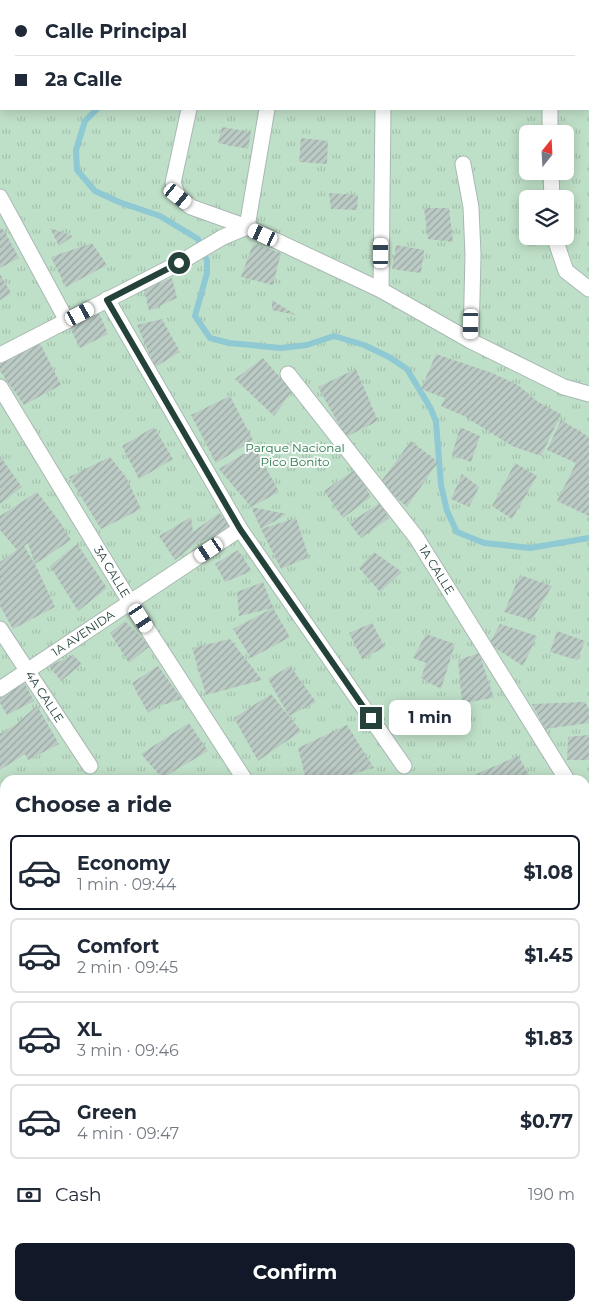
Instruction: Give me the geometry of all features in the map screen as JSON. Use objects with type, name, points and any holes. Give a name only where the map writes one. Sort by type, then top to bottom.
[{"type":"street","points":[[189,110],[173,183],[178,196],[191,207],[247,227],[381,290],[471,342],[564,387],[589,394]]},
{"type":"street","points":[[247,227],[267,110]]},
{"type":"street","points":[[381,290],[383,110]]},
{"type":"street","points":[[550,110],[550,125]]},
{"type":"street","points":[[463,164],[471,207],[471,342]]},
{"type":"street","points":[[0,198],[67,321]]},
{"type":"street","points":[[0,355],[179,263],[224,237],[247,227]]},
{"type":"street","points":[[557,245],[566,271],[589,289]]},
{"type":"street","points":[[107,300],[240,529],[404,766]]},
{"type":"street","name":"1A CALLE","points":[[288,374],[416,538],[564,775]]},
{"type":"street","name":"3A CALLE","points":[[0,387],[130,602],[242,775]]},
{"type":"street","name":"1A AVENIDA","points":[[0,689],[240,529]]},
{"type":"street","name":"4A CALLE","points":[[0,629],[90,766]]},
{"type":"green space","name":"Parque Nacional Pico Bonito","points":[[0,110],[589,110],[589,775],[0,775]]},
{"type":"building","points":[[222,127],[251,132],[248,149],[218,143]]},
{"type":"building","points":[[301,138],[328,141],[327,164],[299,162]]},
{"type":"building","points":[[329,193],[358,195],[357,210],[331,209]]},
{"type":"building","points":[[424,208],[449,208],[453,242],[428,239]]},
{"type":"building","points":[[0,228],[4,230],[19,258],[0,268]]},
{"type":"building","points":[[50,228],[73,236],[59,246]]},
{"type":"building","points":[[92,243],[107,265],[66,287],[51,257]]},
{"type":"building","points":[[253,244],[281,253],[273,285],[241,277]]},
{"type":"building","points":[[396,245],[424,250],[421,273],[392,269]]},
{"type":"building","points":[[0,274],[11,293],[0,300]]},
{"type":"building","points":[[172,278],[177,298],[149,311],[144,289]]},
{"type":"building","points":[[272,300],[296,315],[272,310]]},
{"type":"building","points":[[99,313],[108,334],[80,348],[70,328]]},
{"type":"building","points":[[162,319],[180,352],[155,367],[137,325]]},
{"type":"building","points":[[40,343],[61,385],[24,405],[0,371],[0,363]]},
{"type":"building","points":[[436,354],[492,373],[518,385],[538,402],[561,414],[541,456],[512,446],[464,416],[441,406],[445,398],[421,389]]},
{"type":"building","points":[[263,358],[292,391],[274,416],[235,379]]},
{"type":"building","points":[[356,369],[378,421],[346,437],[318,387]]},
{"type":"building","points":[[230,396],[253,440],[216,463],[191,415]]},
{"type":"building","points":[[561,420],[589,437],[589,516],[557,501],[576,463],[547,450]]},
{"type":"building","points":[[154,427],[173,459],[139,479],[122,446]]},
{"type":"building","points":[[460,427],[480,436],[471,462],[452,455]]},
{"type":"building","points":[[411,441],[438,462],[407,507],[380,483]]},
{"type":"building","points":[[255,447],[279,492],[251,507],[219,469]]},
{"type":"building","points":[[0,456],[22,487],[0,504]]},
{"type":"building","points":[[110,457],[126,477],[141,509],[101,529],[69,477]]},
{"type":"building","points":[[515,463],[537,476],[512,519],[492,506]]},
{"type":"building","points":[[356,469],[371,497],[343,518],[324,491]]},
{"type":"building","points":[[462,474],[479,487],[469,507],[451,499]]},
{"type":"building","points":[[37,492],[71,540],[35,564],[55,607],[13,629],[0,606],[0,562],[17,550],[0,530],[0,516]],"holes":[[[28,543],[35,564],[24,546]]]},
{"type":"building","points":[[380,503],[389,518],[361,538],[349,523]]},
{"type":"building","points":[[251,507],[287,514],[261,529]]},
{"type":"building","points":[[219,513],[232,527],[195,544],[175,560],[159,536],[191,517],[193,532]]},
{"type":"building","points":[[296,518],[309,557],[281,569],[261,529]]},
{"type":"building","points":[[77,544],[107,588],[78,611],[50,566]]},
{"type":"building","points":[[238,550],[252,571],[225,582],[215,564]]},
{"type":"building","points":[[374,552],[402,572],[380,592],[359,568]]},
{"type":"building","points":[[520,575],[552,586],[532,620],[504,612]]},
{"type":"building","points":[[263,582],[273,608],[239,616],[237,592]]},
{"type":"building","points":[[273,608],[290,637],[251,658],[233,629]]},
{"type":"building","points":[[125,621],[150,646],[129,663],[110,633]]},
{"type":"building","points":[[372,623],[385,647],[362,659],[349,633]]},
{"type":"building","points":[[500,624],[537,636],[523,666],[489,644]]},
{"type":"building","points":[[557,631],[585,641],[577,660],[550,652]]},
{"type":"building","points":[[426,634],[455,644],[441,689],[421,678],[426,663],[413,658]]},
{"type":"building","points":[[230,639],[262,680],[206,695],[192,648]]},
{"type":"building","points":[[479,653],[494,698],[462,703],[458,660]]},
{"type":"building","points":[[73,655],[82,664],[61,681],[49,666]]},
{"type":"building","points":[[158,666],[182,699],[156,707],[148,713],[132,683]]},
{"type":"building","points":[[290,666],[316,702],[289,716],[268,679]]},
{"type":"building","points":[[23,680],[34,701],[7,715],[0,703],[0,696]]},
{"type":"building","points":[[271,694],[301,731],[258,761],[234,718]]},
{"type":"building","points":[[585,702],[589,709],[589,723],[545,729],[532,704]]},
{"type":"building","points":[[37,706],[59,744],[28,760],[25,754],[0,770],[0,734],[15,725]]},
{"type":"building","points":[[189,723],[208,751],[167,775],[159,775],[141,754]]},
{"type":"building","points":[[347,725],[374,768],[349,775],[305,775],[298,748]]},
{"type":"building","points":[[589,735],[589,760],[567,760],[568,737]]},
{"type":"building","points":[[518,756],[529,775],[474,775]]},
{"type":"waterway","points":[[96,110],[85,121],[76,150],[77,170],[95,191],[119,202],[160,216],[198,239],[207,261],[207,273],[195,316],[210,338],[229,343],[281,348],[307,345],[334,336],[364,345],[389,357],[407,369],[431,409],[436,422],[441,485],[447,511],[457,532],[484,543],[530,548],[589,538]]},
{"type":"route","points":[[179,263],[107,300],[240,529],[371,718]]}]
